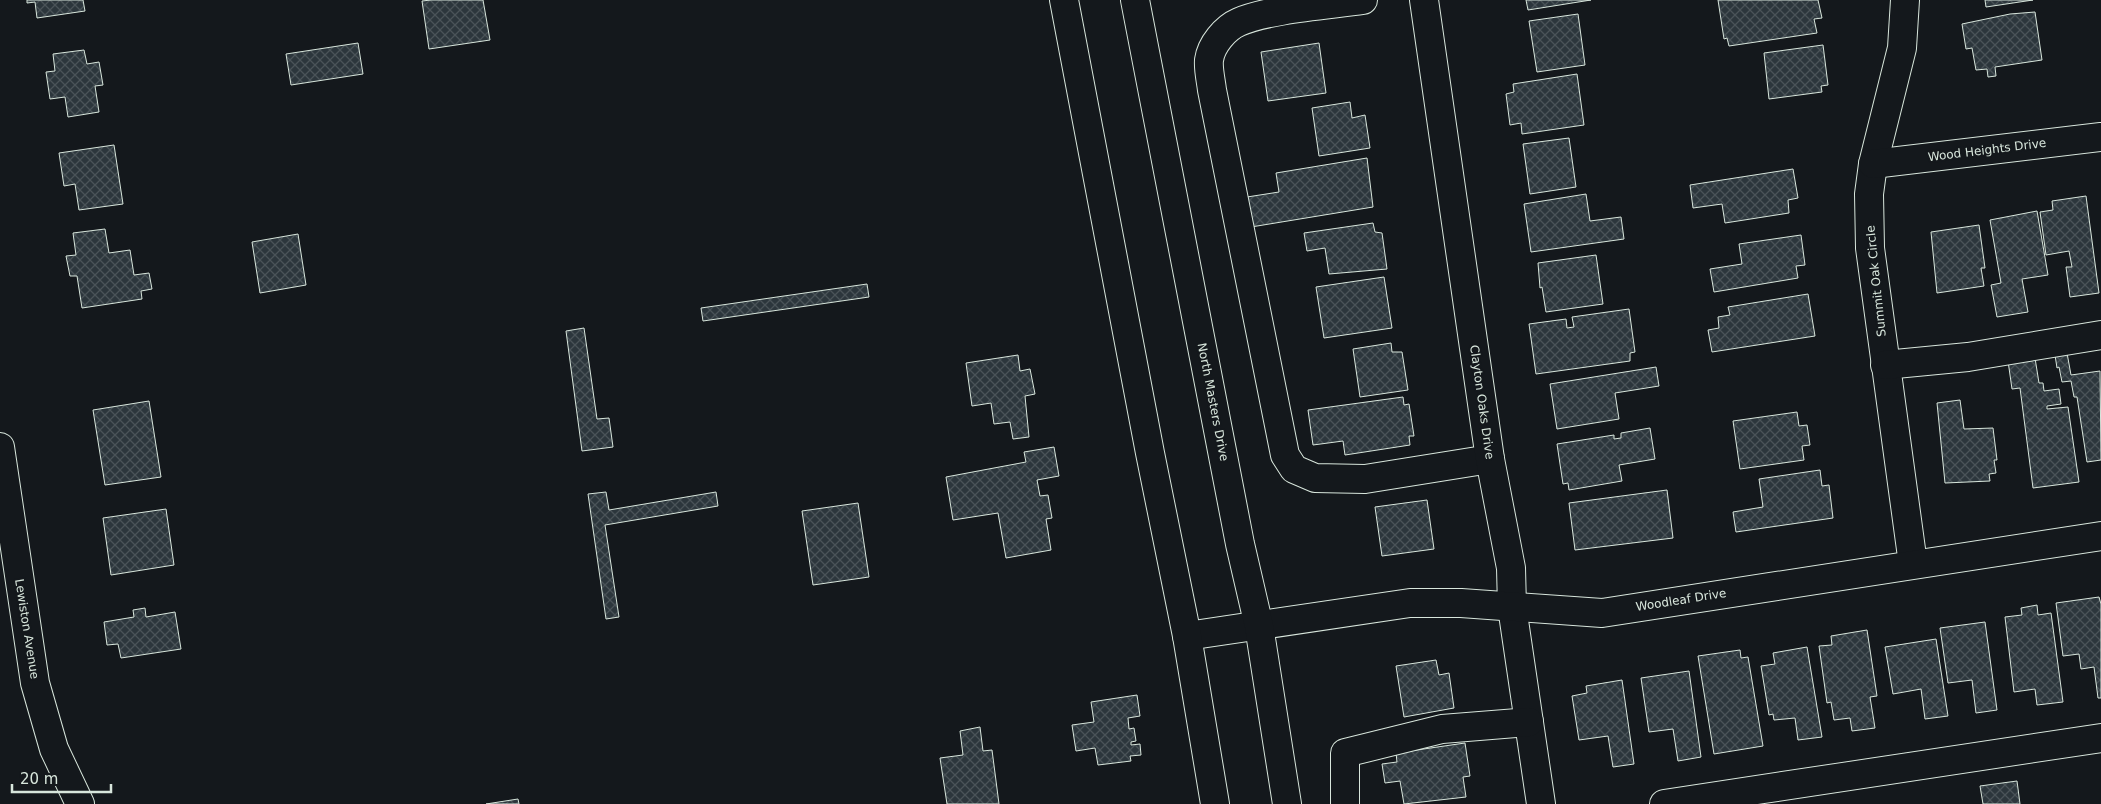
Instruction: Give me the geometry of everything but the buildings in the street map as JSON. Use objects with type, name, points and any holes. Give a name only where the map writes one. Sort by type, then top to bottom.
[{"type":"street","points":[[1064,0],[1150,453],[1187,636],[1215,804]]},
{"type":"street","name":"North Masters Drive","points":[[1135,0],[1240,544],[1259,626],[1287,804]]},
{"type":"street","points":[[1363,0],[1261,16],[1238,22],[1224,32],[1213,47],[1209,61],[1212,90],[1285,455],[1294,469],[1315,478],[1364,479],[1490,459]]},
{"type":"street","name":"Clayton Oaks Drive","points":[[1424,0],[1490,459],[1511,568],[1512,607],[1541,804]]},
{"type":"street","name":"Summit Oak Circle","points":[[1905,0],[1902,48],[1873,164],[1869,194],[1870,248],[1913,564]]},
{"type":"street","name":"Wood Heights Drive","points":[[1873,164],[2101,137]]},
{"type":"street","points":[[1885,365],[1968,357],[2101,335]]},
{"type":"street","name":"Lewiston Avenue","points":[[0,447],[35,683],[54,749],[80,804]]},
{"type":"street","name":"Woodleaf Drive","points":[[1187,636],[1410,603],[1461,603],[1602,613],[2101,536]]},
{"type":"street","points":[[1345,804],[1345,753],[1442,728],[1529,722]]},
{"type":"street","points":[[1664,804],[2101,738]]}]
